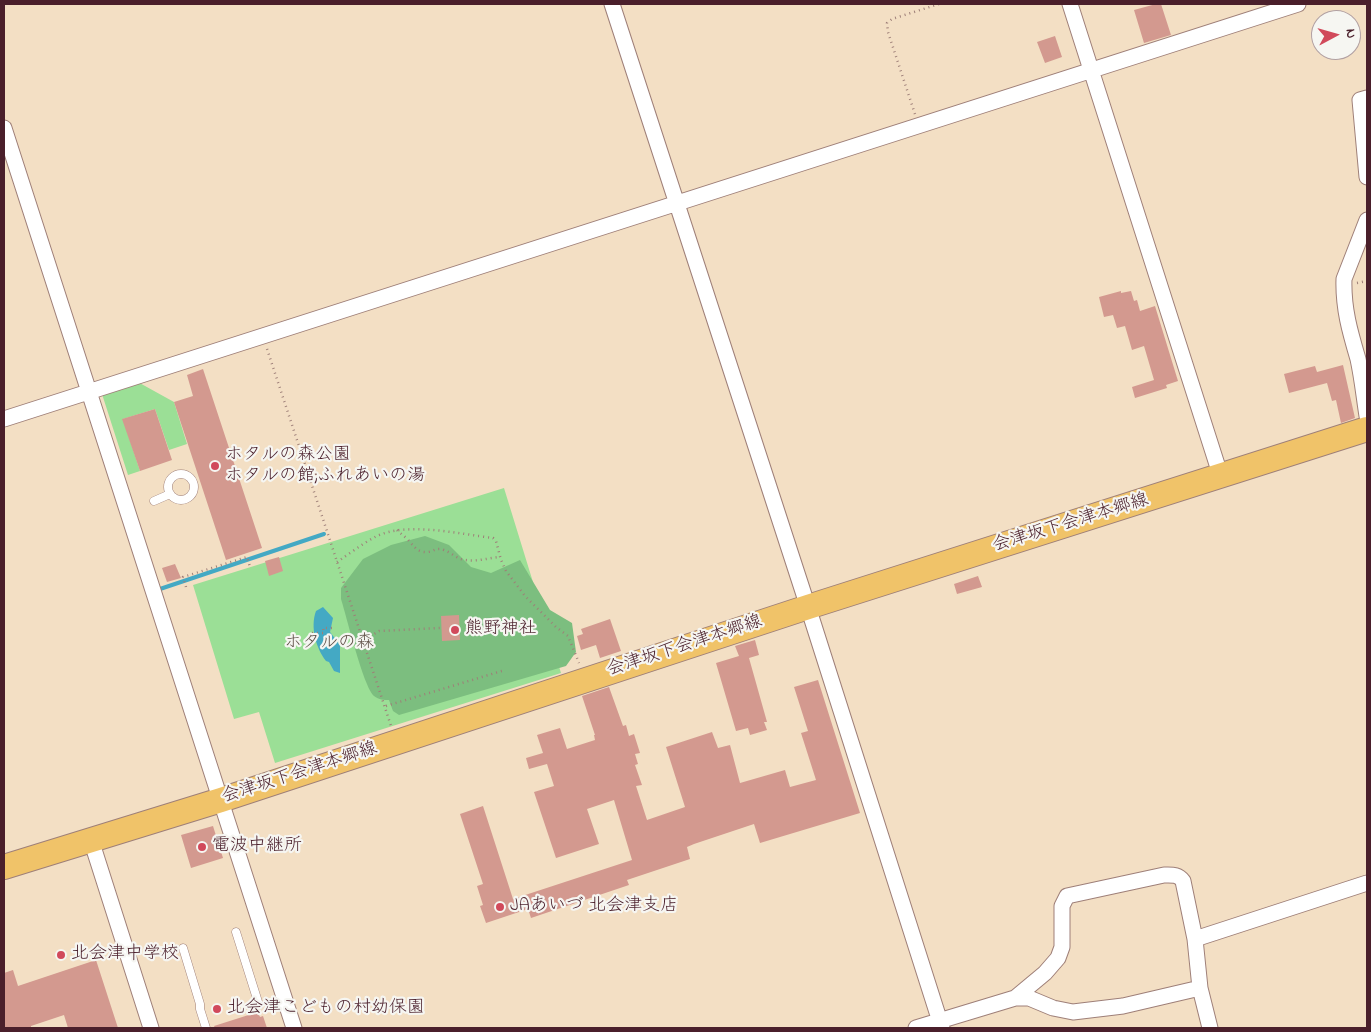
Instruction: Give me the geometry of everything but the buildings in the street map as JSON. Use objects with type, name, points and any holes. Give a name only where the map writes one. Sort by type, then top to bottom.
[{"type":"main road","name":"会津坂下会津本郷線","points":[[4,867],[221,800],[808,607],[1367,429]]},
{"type":"street","points":[[612,4],[941,1024]]},
{"type":"street","points":[[1070,4],[1221,477]]},
{"type":"street","points":[[4,420],[676,202],[1298,4]]},
{"type":"street","points":[[1367,98],[1360,100],[1367,177]]},
{"type":"street","points":[[4,128],[294,1028]]},
{"type":"street","points":[[1367,220],[1344,279],[1343,290],[1352,342],[1358,359],[1367,416]]},
{"type":"street","points":[[91,840],[151,1028]]},
{"type":"street","points":[[916,1028],[941,1024],[1014,998],[1045,973],[1058,958],[1062,947],[1062,906],[1067,896],[1164,875],[1179,876],[1183,881],[1195,940],[1200,988],[1210,1028]]},
{"type":"street","points":[[1195,940],[1367,883]]},
{"type":"street","points":[[1014,998],[1029,998],[1054,1008],[1073,1012],[1123,1006],[1200,988]]},
{"type":"lane","points":[[154,501],[170,494]]},
{"type":"lane","points":[[236,932],[259,1005]]},
{"type":"lane","points":[[183,948],[206,1028]]},
{"type":"path","points":[[919,124],[888,32],[887,23],[892,19],[938,4]]},
{"type":"path","points":[[263,336],[386,706],[396,743]]},
{"type":"path","points":[[337,562],[376,536],[396,530],[493,538],[496,541],[506,571],[525,596],[556,627],[568,636],[585,680]]},
{"type":"path","points":[[396,530],[407,538],[412,546],[421,551],[429,552],[437,548],[459,559],[473,561],[500,557]]},
{"type":"path","points":[[186,587],[183,576],[247,557],[250,567]]},
{"type":"path","points":[[312,633],[324,633],[324,628],[333,628]]},
{"type":"path","points":[[365,645],[371,636],[379,631],[441,628]]},
{"type":"path","points":[[386,706],[505,670]]},
{"type":"green space","points":[[136,381],[174,402],[187,444],[169,450],[155,409],[123,419],[140,471],[128,475],[102,394]]},
{"type":"green space","name":"ホタルの森","points":[[504,488],[561,673],[275,763],[259,712],[234,719],[193,585]]},
{"type":"green space","points":[[425,536],[449,545],[471,567],[491,573],[520,560],[550,610],[572,623],[576,652],[566,666],[399,715],[393,711],[389,700],[374,696],[365,679],[356,650],[341,599],[341,588],[363,559],[391,545]]},
{"type":"water","points":[[323,607],[333,618],[330,632],[340,645],[340,673],[334,671],[329,662],[326,661],[319,650],[315,637],[314,617],[316,611]]},
{"type":"waterway","points":[[160,589],[324,534]]},
{"type":"place","name":"ホタルの森公園 ホタルの館;ふれあいの湯","points":[[215,466]]},
{"type":"place","name":"熊野神社","points":[[455,630]]},
{"type":"place","name":"電波中継所","points":[[202,847]]},
{"type":"place","name":"JAあいづ 北会津支店","points":[[500,907]]},
{"type":"place","name":"北会津中学校","points":[[61,955]]},
{"type":"place","name":"北会津こどもの村幼保園","points":[[217,1009]]}]
